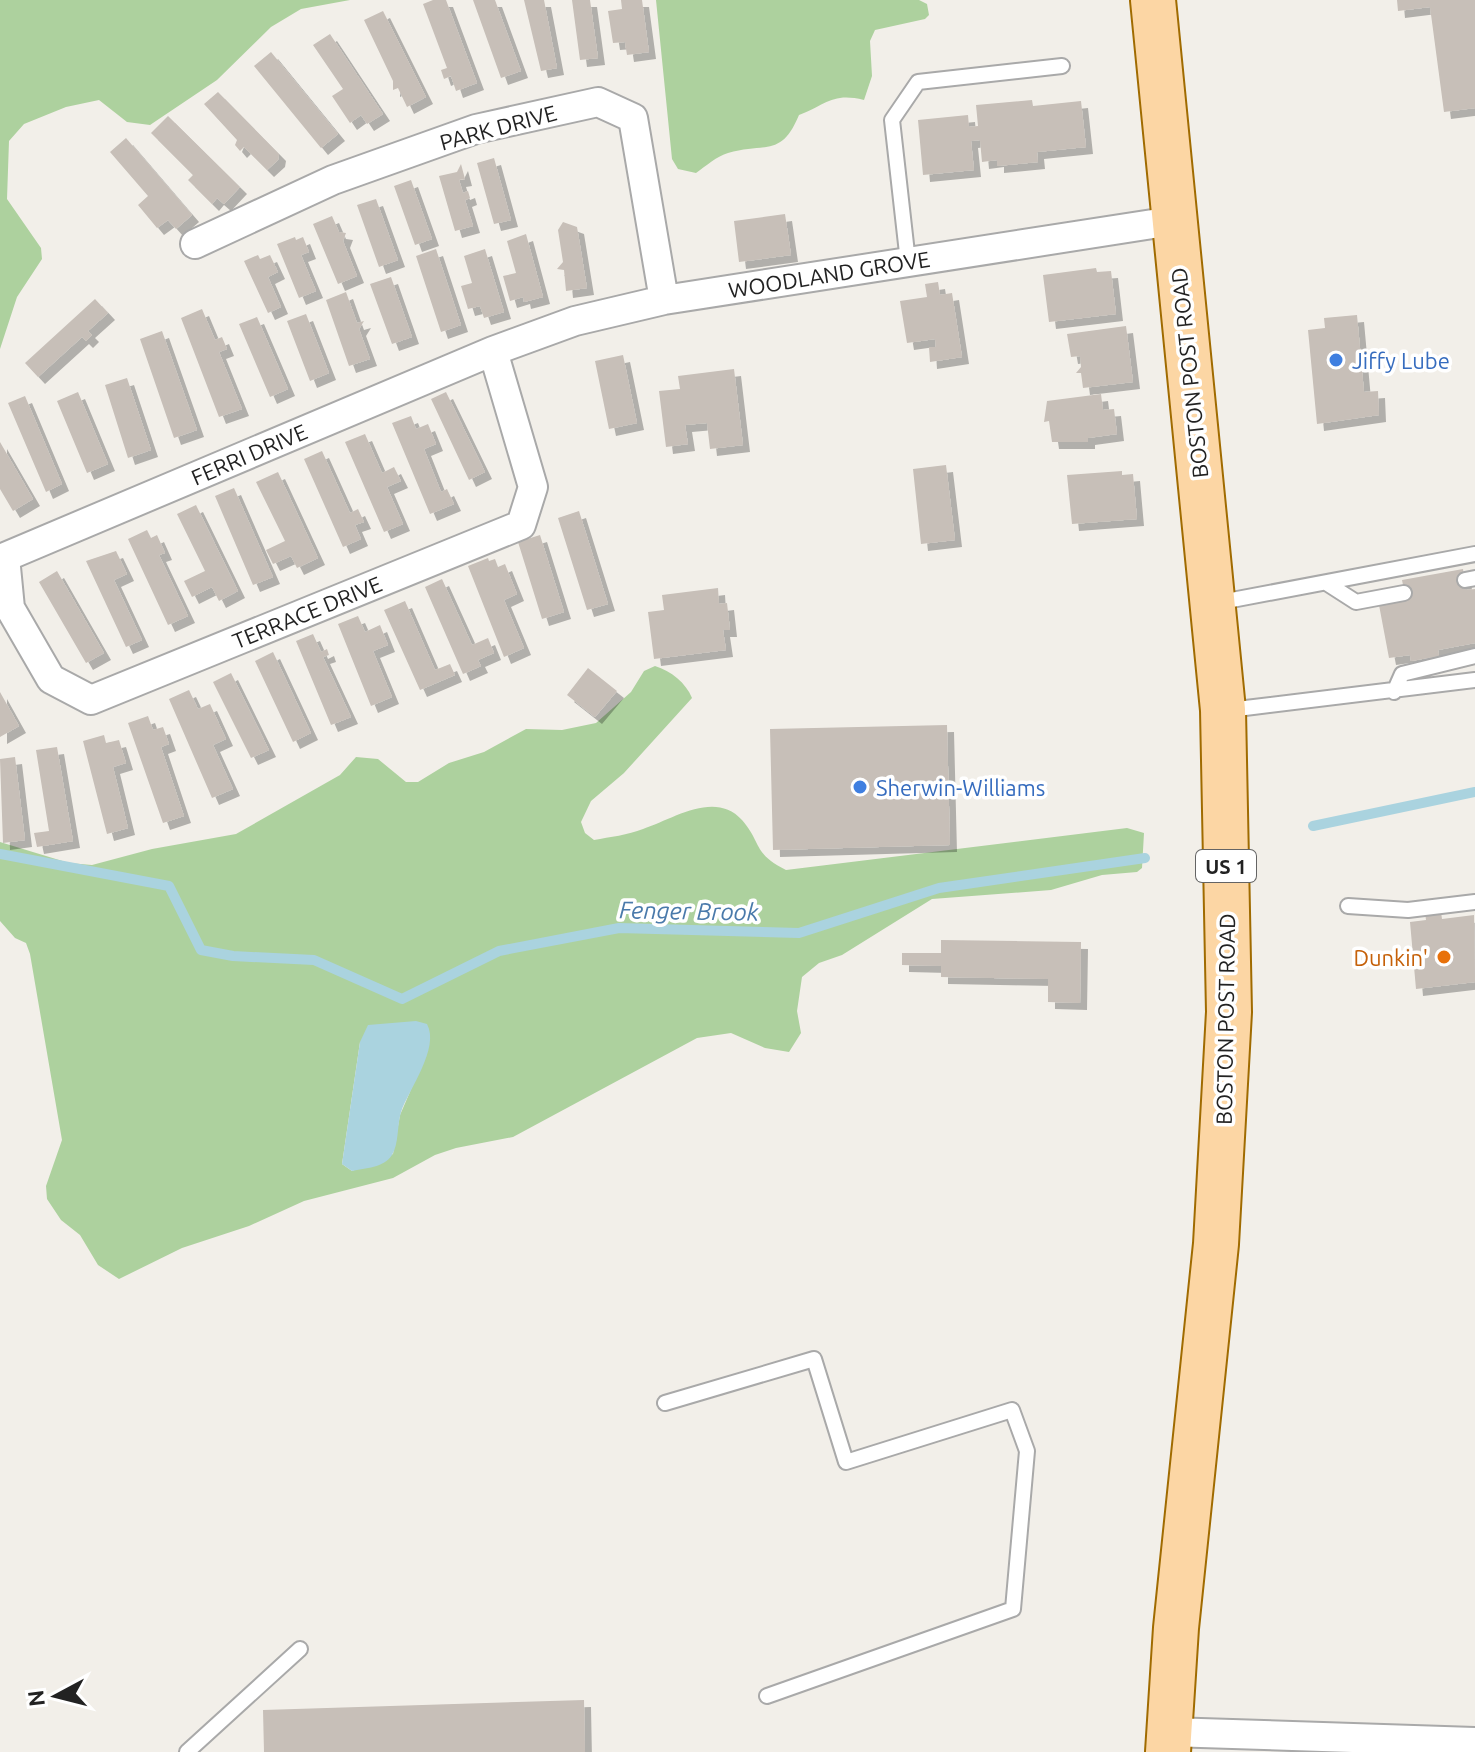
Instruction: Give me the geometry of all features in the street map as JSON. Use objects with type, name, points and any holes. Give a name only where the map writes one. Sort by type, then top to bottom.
[{"type":"main road","name":"BOSTON POST ROAD","points":[[1153,0],[1172,221],[1223,710],[1229,1012],[1216,1244],[1176,1628],[1169,1742]]},
{"type":"street","name":"PARK DRIVE","points":[[195,244],[333,180],[476,129],[598,102],[633,118],[664,300]]},
{"type":"street","name":"WOODLAND GROVE","points":[[493,351],[575,321],[664,300],[1172,221]]},
{"type":"street","name":"TERRACE DRIVE","points":[[5,557],[10,608],[51,679],[91,700],[521,525],[533,487],[493,351]]},
{"type":"street","name":"FERRI DRIVE","points":[[5,557],[493,351]]},
{"type":"street","points":[[1169,1742],[1475,1742]]},
{"type":"lane","points":[[908,262],[892,120],[918,82],[1062,66]]},
{"type":"lane","points":[[1212,604],[1475,554]]},
{"type":"lane","points":[[1328,584],[1356,602],[1404,593]]},
{"type":"lane","points":[[1394,692],[1402,674],[1475,656]]},
{"type":"lane","points":[[1223,710],[1475,680]]},
{"type":"lane","points":[[1348,906],[1408,910],[1475,902]]},
{"type":"lane","points":[[665,1403],[814,1359],[846,1462],[1012,1410],[1027,1451],[1013,1609],[767,1696]]},
{"type":"lane","points":[[187,1752],[300,1649]]},
{"type":"green space","points":[[0,0],[350,0],[301,9],[271,27],[217,80],[150,125],[127,122],[99,100],[66,107],[24,124],[9,141],[7,199],[41,248],[42,259],[17,297],[0,349]]},
{"type":"green space","points":[[656,0],[919,0],[927,4],[929,15],[925,19],[875,30],[870,41],[872,76],[864,100],[844,98],[830,101],[799,115],[786,138],[779,143],[724,154],[696,173],[678,169],[672,159]]},
{"type":"green space","points":[[655,666],[667,671],[682,683],[692,698],[624,773],[591,801],[581,822],[585,833],[594,840],[637,831],[694,810],[719,807],[731,811],[742,820],[768,859],[786,870],[1127,828],[1144,833],[1142,868],[1137,872],[1102,875],[1051,890],[932,899],[842,955],[819,963],[802,977],[797,1011],[801,1033],[789,1052],[765,1048],[731,1033],[697,1038],[513,1137],[456,1148],[435,1155],[393,1178],[304,1201],[249,1226],[182,1248],[119,1279],[98,1265],[80,1235],[61,1220],[47,1199],[46,1186],[62,1140],[30,954],[26,943],[15,938],[0,921],[0,842],[69,863],[92,865],[152,849],[236,834],[340,775],[356,757],[378,759],[406,782],[418,782],[449,763],[484,752],[526,729],[562,730],[596,723],[631,692],[644,671]],"holes":[[[360,1042],[428,1050],[400,1115],[393,1154],[352,1171],[342,1164]]]},
{"type":"water","points":[[416,1021],[427,1024],[430,1045],[401,1112],[394,1151],[389,1159],[379,1165],[352,1171],[342,1164],[360,1042],[368,1025]]},
{"type":"building","points":[[446,0],[477,83],[456,91],[451,76],[444,79],[441,70],[447,68],[423,4]]},
{"type":"building","points":[[473,0],[495,0],[521,71],[501,78]]},
{"type":"building","points":[[524,0],[544,0],[557,68],[541,71]]},
{"type":"building","points":[[572,0],[590,0],[598,58],[580,60]]},
{"type":"building","points":[[621,0],[642,0],[649,52],[627,55],[625,42],[613,43],[608,11],[622,9]]},
{"type":"building","points":[[1397,0],[1475,0],[1475,108],[1444,112],[1430,7],[1398,11]]},
{"type":"building","points":[[383,11],[426,97],[407,107],[398,88],[393,90],[393,81],[364,20]]},
{"type":"building","points":[[330,34],[383,114],[367,124],[361,115],[350,123],[332,96],[343,89],[313,45]]},
{"type":"building","points":[[271,52],[338,134],[321,148],[254,66]]},
{"type":"building","points":[[218,92],[279,154],[278,160],[267,170],[244,147],[240,151],[235,145],[237,140],[204,104]]},
{"type":"building","points":[[1032,100],[1033,106],[1081,101],[1086,147],[1037,152],[1038,162],[997,166],[997,160],[982,162],[980,140],[971,141],[974,170],[923,175],[918,120],[968,115],[969,127],[978,126],[976,105]]},
{"type":"building","points":[[168,116],[240,187],[224,204],[217,198],[212,204],[188,180],[193,175],[151,133]]},
{"type":"building","points":[[126,138],[192,215],[176,229],[168,220],[157,228],[138,205],[148,196],[110,152]]},
{"type":"building","points":[[494,158],[511,220],[494,224],[477,163]]},
{"type":"building","points":[[461,164],[465,179],[459,180],[463,193],[468,191],[470,198],[465,200],[473,226],[455,231],[439,176],[457,172]]},
{"type":"building","points":[[411,180],[432,239],[415,245],[394,186]]},
{"type":"building","points":[[376,199],[398,260],[379,267],[357,205]]},
{"type":"building","points":[[785,214],[791,255],[739,262],[734,221]]},
{"type":"building","points":[[332,216],[339,232],[346,233],[343,241],[357,276],[338,284],[313,224]]},
{"type":"building","points":[[563,222],[577,227],[587,288],[566,291],[564,270],[557,269],[563,262],[558,230]]},
{"type":"building","points":[[526,234],[543,297],[524,302],[523,297],[510,301],[503,276],[516,273],[507,241]]},
{"type":"building","points":[[295,237],[296,240],[303,237],[309,252],[301,255],[316,291],[299,298],[277,244]]},
{"type":"building","points":[[436,249],[461,325],[441,332],[416,256]]},
{"type":"building","points":[[485,249],[504,312],[484,318],[480,306],[468,309],[461,286],[472,283],[464,256]]},
{"type":"building","points":[[258,255],[260,259],[270,255],[278,272],[268,277],[281,307],[268,313],[244,261]]},
{"type":"building","points":[[1096,268],[1097,272],[1111,271],[1116,314],[1049,322],[1043,275]]},
{"type":"building","points":[[391,277],[412,337],[392,344],[370,284]]},
{"type":"building","points":[[938,282],[940,295],[952,293],[962,357],[930,362],[929,347],[936,347],[935,339],[907,343],[900,301],[927,297],[925,284]]},
{"type":"building","points":[[346,292],[357,323],[364,321],[359,329],[370,359],[349,366],[326,300]]},
{"type":"building","points":[[95,299],[108,313],[88,331],[92,335],[86,341],[82,337],[38,377],[25,363]]},
{"type":"building","points":[[202,309],[215,340],[222,337],[227,349],[219,352],[242,409],[219,417],[181,318]]},
{"type":"building","points":[[306,314],[329,373],[310,381],[287,321]]},
{"type":"building","name":"Jiffy Lube","points":[[1357,315],[1364,392],[1378,391],[1379,415],[1317,424],[1308,330],[1325,328],[1324,318]]},
{"type":"building","points":[[257,317],[288,389],[270,397],[239,324]]},
{"type":"building","points":[[1126,326],[1133,382],[1083,388],[1081,373],[1076,373],[1081,367],[1080,356],[1071,357],[1067,334]]},
{"type":"building","points":[[162,331],[197,430],[174,438],[140,339]]},
{"type":"building","points":[[623,355],[637,423],[609,429],[595,361]]},
{"type":"building","points":[[734,369],[743,445],[710,449],[707,423],[685,425],[688,444],[666,447],[659,391],[680,389],[678,376]]},
{"type":"building","points":[[127,378],[151,450],[128,458],[105,385]]},
{"type":"building","points":[[78,392],[108,464],[87,473],[57,401]]},
{"type":"building","points":[[446,392],[485,472],[469,480],[431,399]]},
{"type":"building","points":[[1101,394],[1103,410],[1114,409],[1117,434],[1088,438],[1088,442],[1052,442],[1049,421],[1044,422],[1047,401]]},
{"type":"building","points":[[25,396],[62,484],[46,492],[8,403]]},
{"type":"building","points":[[411,416],[416,429],[428,424],[436,444],[424,449],[441,492],[447,489],[454,504],[430,514],[392,423]]},
{"type":"building","points":[[365,434],[382,473],[394,467],[401,481],[387,487],[403,524],[384,532],[345,442]]},
{"type":"building","points":[[0,442],[33,499],[13,511],[0,489]]},
{"type":"building","points":[[322,451],[350,513],[358,509],[364,522],[355,525],[361,539],[343,547],[304,459]]},
{"type":"building","points":[[946,465],[955,540],[921,544],[913,469]]},
{"type":"building","points":[[1122,471],[1122,475],[1133,474],[1137,519],[1072,524],[1067,475]]},
{"type":"building","points":[[278,472],[318,558],[297,568],[291,556],[273,564],[266,550],[285,541],[256,482]]},
{"type":"building","points":[[234,488],[273,577],[253,585],[215,496]]},
{"type":"building","points":[[196,505],[238,591],[219,601],[212,587],[192,597],[184,581],[205,571],[177,514]]},
{"type":"building","points":[[579,511],[608,604],[587,610],[558,518]]},
{"type":"building","points":[[147,530],[151,538],[157,535],[165,553],[159,555],[188,616],[168,625],[128,539]]},
{"type":"building","points":[[540,535],[564,612],[542,619],[518,542]]},
{"type":"building","points":[[116,551],[127,574],[114,580],[142,640],[126,647],[86,561]]},
{"type":"building","points":[[488,558],[489,561],[495,559],[498,567],[505,564],[517,594],[504,600],[524,648],[504,657],[468,566]]},
{"type":"building","points":[[1463,569],[1466,590],[1475,589],[1475,643],[1438,650],[1439,656],[1411,661],[1410,655],[1389,658],[1379,605],[1406,600],[1402,580]]},
{"type":"building","points":[[57,571],[104,653],[86,663],[39,582]]},
{"type":"building","points":[[442,579],[472,645],[488,638],[494,653],[478,660],[481,666],[463,674],[425,587]]},
{"type":"building","points":[[718,588],[719,604],[727,603],[730,630],[723,630],[726,650],[654,659],[648,612],[664,610],[662,595]]},
{"type":"building","points":[[405,601],[435,670],[450,664],[455,675],[420,690],[384,610]]},
{"type":"building","points":[[358,616],[365,632],[380,625],[388,645],[373,651],[392,697],[371,706],[338,624]]},
{"type":"building","points":[[313,634],[321,652],[327,649],[329,655],[323,657],[351,717],[331,725],[296,641]]},
{"type":"building","points":[[273,652],[311,733],[293,742],[255,661]]},
{"type":"building","points":[[588,668],[617,691],[595,717],[567,695]]},
{"type":"building","points":[[231,673],[269,750],[251,758],[213,682]]},
{"type":"building","points":[[189,690],[198,709],[210,704],[226,739],[213,745],[233,789],[212,798],[169,699]]},
{"type":"building","points":[[0,692],[19,726],[0,737]]},
{"type":"building","points":[[148,716],[153,730],[163,727],[169,744],[161,747],[184,816],[163,823],[128,723]]},
{"type":"building","name":"Sherwin-Williams","points":[[947,725],[950,845],[773,850],[770,729]]},
{"type":"building","points":[[104,735],[106,743],[119,740],[126,763],[113,767],[128,828],[107,834],[83,741]]},
{"type":"building","points":[[57,747],[73,841],[37,847],[34,833],[49,831],[36,750]]},
{"type":"building","points":[[15,757],[25,840],[3,843],[0,759]]},
{"type":"building","name":"Dunkin'","points":[[1441,912],[1442,919],[1474,915],[1475,982],[1416,989],[1410,922],[1426,920],[1425,913]]},
{"type":"building","points":[[941,940],[1081,942],[1080,1003],[1048,1002],[1048,979],[941,977],[941,966],[902,965],[902,953],[941,953]]},
{"type":"building","points":[[584,1700],[585,1752],[264,1752],[263,1710]]},
{"type":"waterway","name":"Fenger Brook","points":[[1313,826],[1475,792]]},
{"type":"waterway","name":"Fenger Brook","points":[[0,854],[169,886],[201,950],[233,956],[314,960],[402,999],[499,951],[619,928],[799,933],[939,888],[1145,858]]},
{"type":"place","name":"Jiffy Lube","points":[[1336,360]]},
{"type":"place","name":"Sherwin-Williams","points":[[860,787]]},
{"type":"place","name":"Dunkin'","points":[[1444,957]]}]
